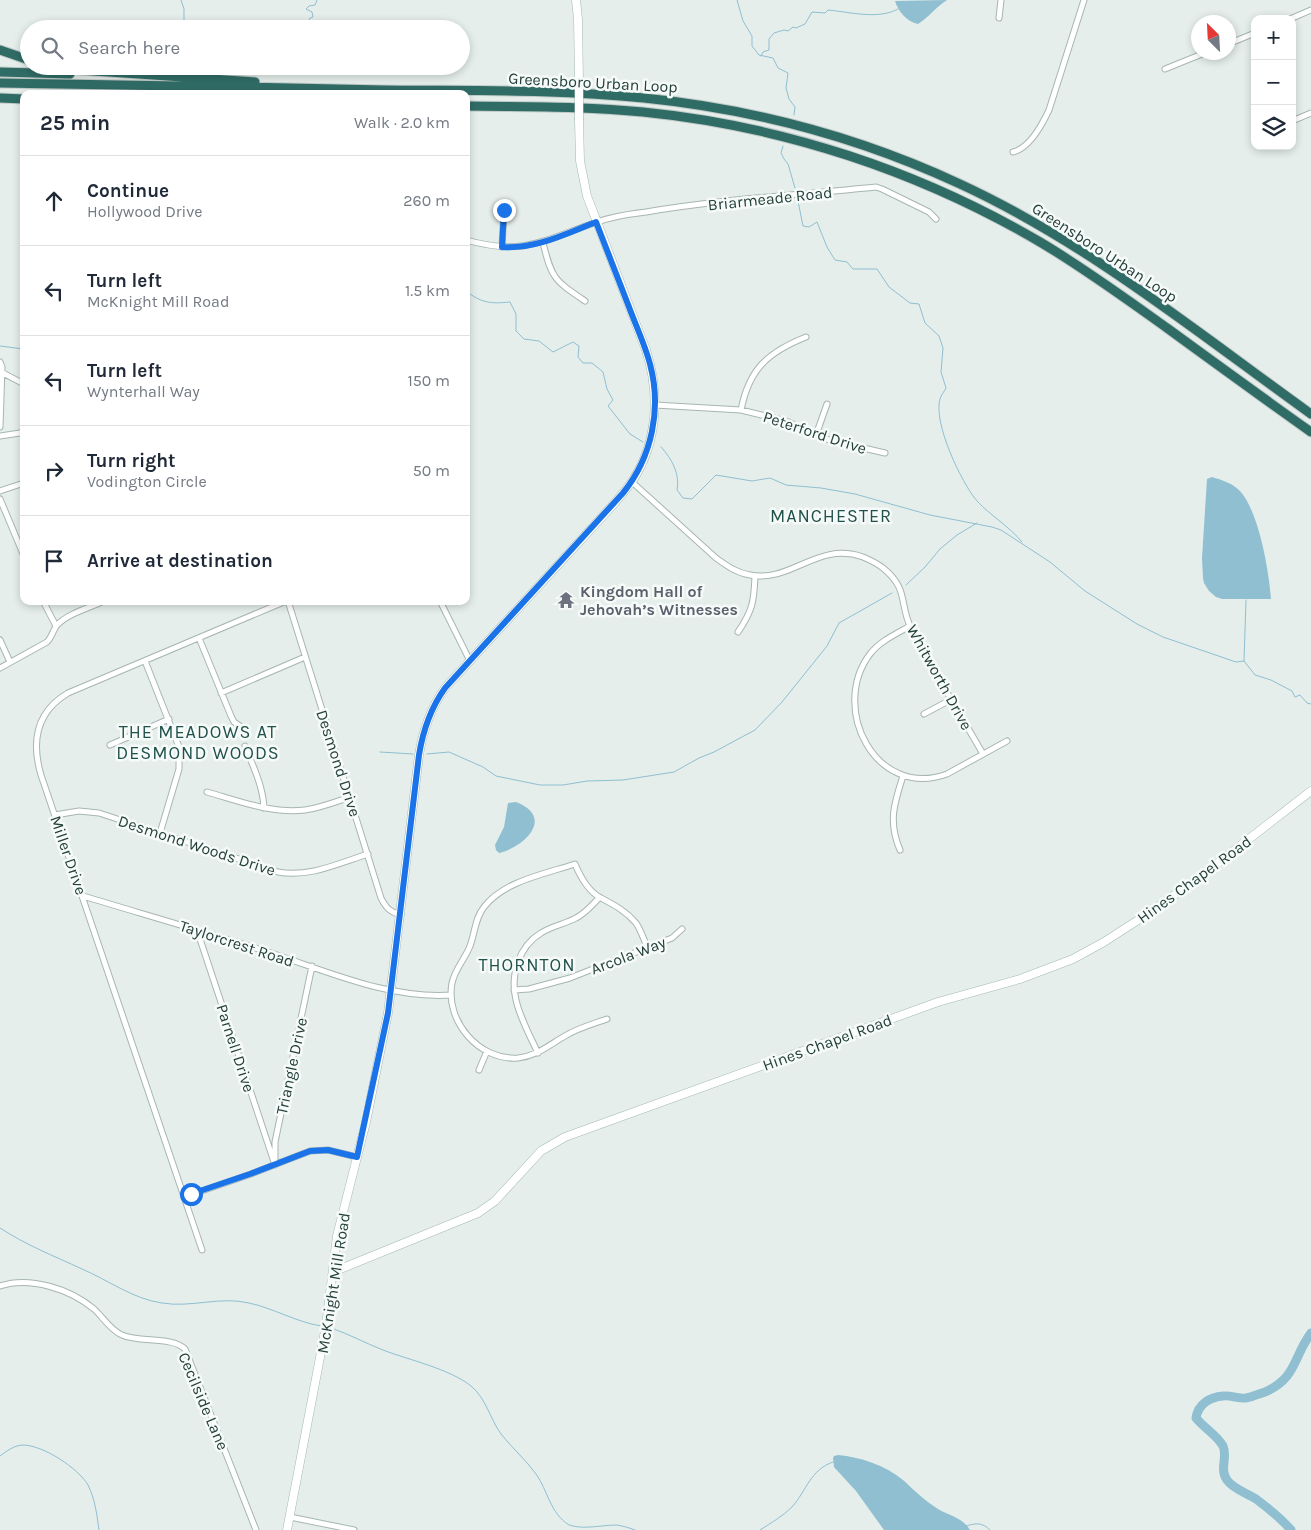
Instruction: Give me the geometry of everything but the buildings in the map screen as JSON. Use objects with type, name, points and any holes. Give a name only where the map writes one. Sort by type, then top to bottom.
[{"type":"highway","points":[[0,50],[20,57]]},
{"type":"highway","points":[[0,72],[20,72]]},
{"type":"highway","points":[[150,75],[337,89]]},
{"type":"highway","name":"Greensboro Urban Loop","points":[[0,83],[398,90]]},
{"type":"highway","name":"Greensboro Urban Loop","points":[[470,91],[579,93],[695,104],[818,131],[912,163],[1003,205],[1061,238],[1123,279],[1311,414]]},
{"type":"highway","points":[[2,99],[20,99]]},
{"type":"highway","name":"Greensboro Urban Loop","points":[[470,106],[595,108],[701,120],[758,131],[814,145],[906,177],[996,218],[1060,254],[1122,296],[1311,432]]},
{"type":"street","name":"McKnight Mill Road","points":[[287,1530],[326,1326],[337,1236],[357,1157],[392,990],[419,755],[425,724],[438,699],[470,661],[611,508],[632,482],[648,447],[653,428],[655,390],[650,362],[596,222],[582,174],[576,0]]},
{"type":"street","points":[[999,18],[1002,0]]},
{"type":"street","points":[[1013,152],[1020,150],[1044,121],[1084,0]]},
{"type":"street","points":[[1296,16],[1311,10]]},
{"type":"street","points":[[1236,41],[1251,35]]},
{"type":"street","points":[[1166,69],[1191,59]]},
{"type":"street","points":[[1296,119],[1311,113]]},
{"type":"street","name":"Briarmeade Road","points":[[470,241],[502,247],[525,247],[596,222],[645,212],[690,205],[876,188],[882,189],[929,212],[936,219]]},
{"type":"street","points":[[502,247],[504,210]]},
{"type":"street","points":[[543,242],[548,261],[556,279],[562,286],[585,301]]},
{"type":"street","points":[[741,410],[747,386],[763,362],[784,347],[806,338]]},
{"type":"street","points":[[0,362],[0,427]]},
{"type":"street","points":[[1,372],[20,382]]},
{"type":"street","points":[[816,434],[827,404]]},
{"type":"street","name":"Peterford Drive","points":[[655,405],[741,410],[786,421],[846,444],[885,453]]},
{"type":"street","points":[[0,436],[20,433]]},
{"type":"street","name":"Whitworth Drive","points":[[632,482],[716,558],[732,569],[754,576],[781,573],[815,558],[842,553],[854,554],[875,562],[895,581],[904,598],[910,626],[983,754]]},
{"type":"street","points":[[0,491],[20,484]]},
{"type":"street","points":[[0,499],[20,546]]},
{"type":"street","points":[[738,632],[754,602],[754,576]]},
{"type":"street","points":[[45,605],[56,626]]},
{"type":"street","points":[[0,668],[47,642],[52,637],[56,626],[65,618],[94,605]]},
{"type":"street","name":"Miller Drive","points":[[202,1250],[37,761],[38,732],[46,714],[54,704],[68,693],[277,605]]},
{"type":"street","name":"Desmond Drive","points":[[288,605],[385,907],[401,915]]},
{"type":"street","points":[[442,605],[470,661]]},
{"type":"street","points":[[910,626],[881,643],[870,653],[856,682],[854,701],[860,728],[869,750],[879,762],[903,776],[923,779],[937,778],[1007,741]]},
{"type":"street","points":[[199,638],[234,722],[240,726]]},
{"type":"street","points":[[0,640],[10,662]]},
{"type":"street","points":[[221,693],[305,657]]},
{"type":"street","points":[[145,661],[179,747],[179,768],[160,833]]},
{"type":"street","points":[[924,714],[952,699]]},
{"type":"street","points":[[110,745],[169,719]]},
{"type":"street","points":[[245,746],[257,775],[264,798],[264,808]]},
{"type":"street","points":[[900,850],[895,838],[892,817],[903,776]]},
{"type":"street","name":"Hines Chapel Road","points":[[333,1272],[478,1212],[495,1201],[541,1151],[565,1137],[931,1004],[1035,974],[1073,959],[1104,942],[1149,913],[1201,876],[1311,791]]},
{"type":"street","points":[[207,792],[264,808],[282,811],[306,810],[350,797]]},
{"type":"street","name":"Desmond Woods Drive","points":[[56,815],[88,811],[100,813],[278,872],[290,874],[312,872],[368,854]]},
{"type":"street","points":[[607,1019],[577,1030],[538,1053],[517,1058],[487,1052],[471,1040],[462,1030],[454,1013],[451,995],[455,973],[467,951],[478,916],[484,906],[511,886],[575,864],[581,878],[599,898],[624,910],[637,924],[648,948]]},
{"type":"street","name":"Taylorcrest Road","points":[[82,896],[392,990],[422,995],[451,995]]},
{"type":"street","points":[[538,1053],[516,1001],[514,990],[515,972],[520,958],[526,946],[541,933],[578,918],[599,898]]},
{"type":"street","name":"Arcola Way","points":[[514,990],[528,989],[570,978],[672,938],[682,929]]},
{"type":"street","name":"Parnell Drive","points":[[197,930],[275,1165]]},
{"type":"street","name":"Triangle Drive","points":[[275,1165],[275,1142],[312,966]]},
{"type":"street","points":[[478,1070],[487,1052]]},
{"type":"street","points":[[184,1197],[316,1150],[328,1150],[357,1157]]},
{"type":"street","name":"Cecilside Lane","points":[[0,1286],[27,1282],[55,1288],[89,1305],[114,1330],[123,1336],[176,1344],[185,1349],[256,1530]]},
{"type":"street","points":[[290,1517],[354,1530]]},
{"type":"water","points":[[947,0],[918,24],[904,16],[898,9],[895,1]]},
{"type":"water","points":[[1212,477],[1234,486],[1240,491],[1253,513],[1262,542],[1271,599],[1222,599],[1209,591],[1204,583],[1202,558],[1207,479]]},
{"type":"water","points":[[516,802],[528,808],[533,815],[535,823],[532,831],[518,845],[499,853],[495,845],[504,827],[508,803]]},
{"type":"water","points":[[838,1455],[863,1460],[888,1470],[938,1509],[960,1520],[970,1530],[884,1530],[856,1491],[834,1467],[833,1458]]},
{"type":"waterway","points":[[181,0],[184,9],[184,20]]},
{"type":"waterway","points":[[309,20],[313,17],[312,12],[306,9],[309,6],[315,5],[317,0]]},
{"type":"waterway","points":[[737,0],[743,21],[752,36],[752,46],[759,55],[773,58],[778,68],[788,73],[786,88],[789,99],[795,107],[794,115]]},
{"type":"waterway","points":[[761,56],[763,52],[769,50],[769,39],[774,33],[784,30],[788,31],[793,27],[796,28],[805,24],[812,12],[825,13],[828,10],[873,15],[898,9]]},
{"type":"waterway","points":[[783,146],[781,153],[788,164],[795,188]]},
{"type":"waterway","points":[[798,201],[803,226],[809,227],[817,222],[827,247],[835,260],[847,262],[853,269],[877,269],[889,287],[910,303],[919,304],[925,323],[939,336],[943,348],[941,372],[946,388],[940,398],[939,409],[944,437],[956,467],[977,501],[1022,542]]},
{"type":"waterway","points":[[470,294],[487,302],[510,302],[516,314],[516,331],[524,339],[539,341],[553,352],[573,342],[579,346],[578,357],[583,363],[592,363],[603,372],[607,389],[613,400],[608,406],[630,434],[643,442]]},
{"type":"waterway","points":[[0,346],[20,348]]},
{"type":"waterway","points":[[661,447],[674,467],[678,484],[677,490],[683,498],[692,499],[716,475],[752,481],[770,478],[786,485],[821,488],[855,494],[930,515],[992,527],[1001,530],[1050,562],[1085,591],[1137,624],[1163,637],[1236,662],[1244,661]]},
{"type":"waterway","points":[[906,585],[940,549],[957,535],[977,523]]},
{"type":"waterway","points":[[427,754],[449,752],[483,767],[496,776],[540,785],[623,780],[674,772],[755,730],[782,702],[827,646],[839,623],[892,593]]},
{"type":"waterway","points":[[1246,600],[1244,661],[1255,675],[1271,680],[1292,691],[1295,697],[1300,695],[1307,703],[1311,704]]},
{"type":"waterway","points":[[380,752],[413,754]]},
{"type":"waterway","points":[[0,1228],[40,1250],[92,1273],[141,1298],[173,1304],[238,1301],[258,1305],[321,1326]]},
{"type":"waterway","points":[[331,1328],[383,1350],[441,1370],[471,1386],[480,1396],[501,1434],[536,1474],[553,1508],[569,1525],[587,1527],[617,1525],[635,1530]]},
{"type":"waterway","points":[[1291,1530],[1261,1502],[1236,1488],[1227,1480],[1224,1472],[1225,1454],[1223,1446],[1196,1418],[1202,1405],[1214,1398],[1226,1396],[1246,1398],[1265,1392],[1275,1386],[1289,1374],[1311,1333]]},
{"type":"waterway","points":[[0,1456],[20,1445],[32,1446],[69,1465],[88,1485],[94,1501],[99,1530]]},
{"type":"waterway","points":[[760,1530],[792,1507],[814,1475],[833,1462]]},
{"type":"waterway","points":[[966,1526],[979,1524],[990,1530]]},
{"type":"place","name":"Kingdom Hall of Jehovah’s Witnesses","points":[[566,600]]},
{"type":"district","name":"MANCHESTER","points":[[831,516]]},
{"type":"district","name":"THE MEADOWS AT DESMOND WOODS","points":[[198,742]]},
{"type":"district","name":"THORNTON","points":[[527,965]]},
{"type":"route","points":[[191,1194],[310,1151],[328,1150],[357,1157],[366,1122],[392,990],[419,755],[425,724],[445,688],[611,508],[632,482],[648,447],[655,405],[655,390],[650,362],[596,222],[525,247],[502,247],[504,210]]}]
